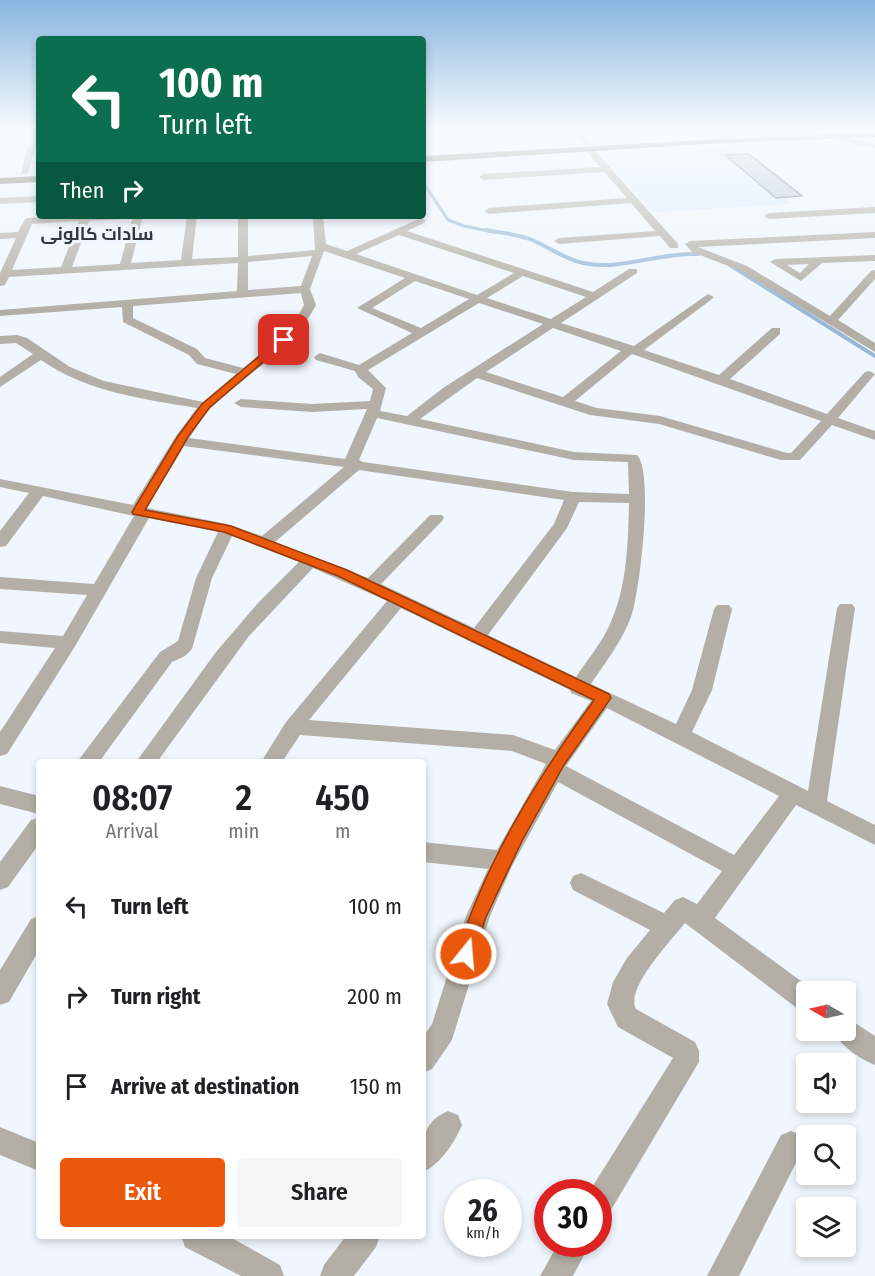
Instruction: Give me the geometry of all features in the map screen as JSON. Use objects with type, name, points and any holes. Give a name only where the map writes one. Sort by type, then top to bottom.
[{"type":"street","points":[[625,191],[674,246]]},
{"type":"street","points":[[0,201],[36,200]]},
{"type":"street","points":[[489,211],[633,200]]},
{"type":"street","points":[[769,216],[875,204]]},
{"type":"street","points":[[0,286],[36,206]]},
{"type":"street","points":[[28,221],[57,219]]},
{"type":"street","points":[[65,270],[85,219]]},
{"type":"street","points":[[125,266],[137,219]]},
{"type":"street","points":[[186,262],[192,219]]},
{"type":"street","points":[[243,219],[243,293]]},
{"type":"street","points":[[0,748],[68,643],[180,441],[206,406],[284,340],[306,313],[310,305],[305,289],[320,249],[318,219]]},
{"type":"street","points":[[347,255],[420,221]]},
{"type":"street","points":[[397,231],[594,296]]},
{"type":"street","points":[[559,241],[662,233]]},
{"type":"street","points":[[0,236],[21,235]]},
{"type":"street","points":[[875,235],[690,244],[696,250],[743,268],[875,348]]},
{"type":"street","points":[[5,274],[297,256],[320,249],[347,255],[480,298],[721,380],[875,436]]},
{"type":"street","points":[[819,260],[875,258]]},
{"type":"street","points":[[410,420],[476,373],[633,271]]},
{"type":"street","points":[[320,357],[361,369],[523,272]]},
{"type":"street","points":[[831,321],[870,286],[875,273]]},
{"type":"street","points":[[414,277],[363,308],[422,333]]},
{"type":"street","points":[[0,313],[305,289]]},
{"type":"street","points":[[564,402],[708,297]]},
{"type":"street","points":[[128,303],[127,320],[193,352],[201,361],[246,373]]},
{"type":"street","points":[[721,380],[776,331]]},
{"type":"street","points":[[0,340],[17,339],[67,370],[94,381],[130,392],[206,406]]},
{"type":"street","points":[[0,383],[41,354]]},
{"type":"street","points":[[264,543],[353,464],[380,388],[362,374],[361,369]]},
{"type":"street","points":[[476,373],[603,414],[660,420],[786,457],[795,457],[869,375]]},
{"type":"street","points":[[241,403],[374,409],[410,420],[574,456],[632,458],[635,461],[637,499],[629,593],[622,619],[578,688]]},
{"type":"street","points":[[180,441],[573,497],[637,499]]},
{"type":"street","points":[[0,483],[227,529],[310,561],[370,586],[578,688],[681,735],[875,836]]},
{"type":"street","points":[[0,542],[39,491]]},
{"type":"street","points":[[476,638],[561,525],[573,497]]},
{"type":"street","points":[[370,586],[436,518]]},
{"type":"street","points":[[89,759],[166,657],[179,651],[186,644],[204,578],[227,529]]},
{"type":"street","points":[[148,759],[214,667],[281,588],[310,561]]},
{"type":"street","points":[[0,583],[98,590]]},
{"type":"street","points":[[272,759],[293,727],[398,600]]},
{"type":"street","points":[[816,805],[846,608]]},
{"type":"street","points":[[681,735],[702,690],[723,609]]},
{"type":"street","points":[[0,637],[68,643]]},
{"type":"street","points":[[426,1056],[443,1031],[478,916],[504,861],[556,765],[604,698]]},
{"type":"street","points":[[293,727],[513,743],[738,868]]},
{"type":"street","points":[[700,920],[793,793]]},
{"type":"street","points":[[0,795],[36,804]]},
{"type":"street","points":[[0,880],[36,831]]},
{"type":"street","points":[[426,852],[504,861]]},
{"type":"street","points":[[581,883],[667,927]]},
{"type":"street","points":[[612,1182],[686,1062],[686,1051],[627,1018],[620,1004],[622,991],[636,966],[683,908],[796,992]]},
{"type":"street","points":[[0,993],[36,932]]},
{"type":"street","points":[[856,1038],[875,1052]]},
{"type":"street","points":[[426,1154],[448,1125]]},
{"type":"street","points":[[0,1141],[36,1156]]},
{"type":"street","points":[[722,1276],[791,1145]]},
{"type":"street","points":[[202,1239],[247,1262],[268,1276]]},
{"type":"street","points":[[335,1276],[363,1239]]},
{"type":"street","points":[[555,1276],[567,1257]]},
{"type":"shaded area","points":[[634,191],[777,191],[793,204],[654,212]]},
{"type":"building","points":[[767,191],[795,191],[802,196],[776,198]]},
{"type":"waterway","points":[[429,191],[448,220],[494,232]]},
{"type":"waterway","points":[[486,230],[527,238],[569,259],[597,265],[698,254]]},
{"type":"waterway","points":[[730,265],[875,356]]},
{"type":"district","name":"سادات کالونی","points":[[97,234]]},
{"type":"route","points":[[284,340],[206,406],[183,436],[138,512],[227,529],[343,573],[578,688],[604,698],[559,760],[516,836],[478,916],[466,954]]}]
